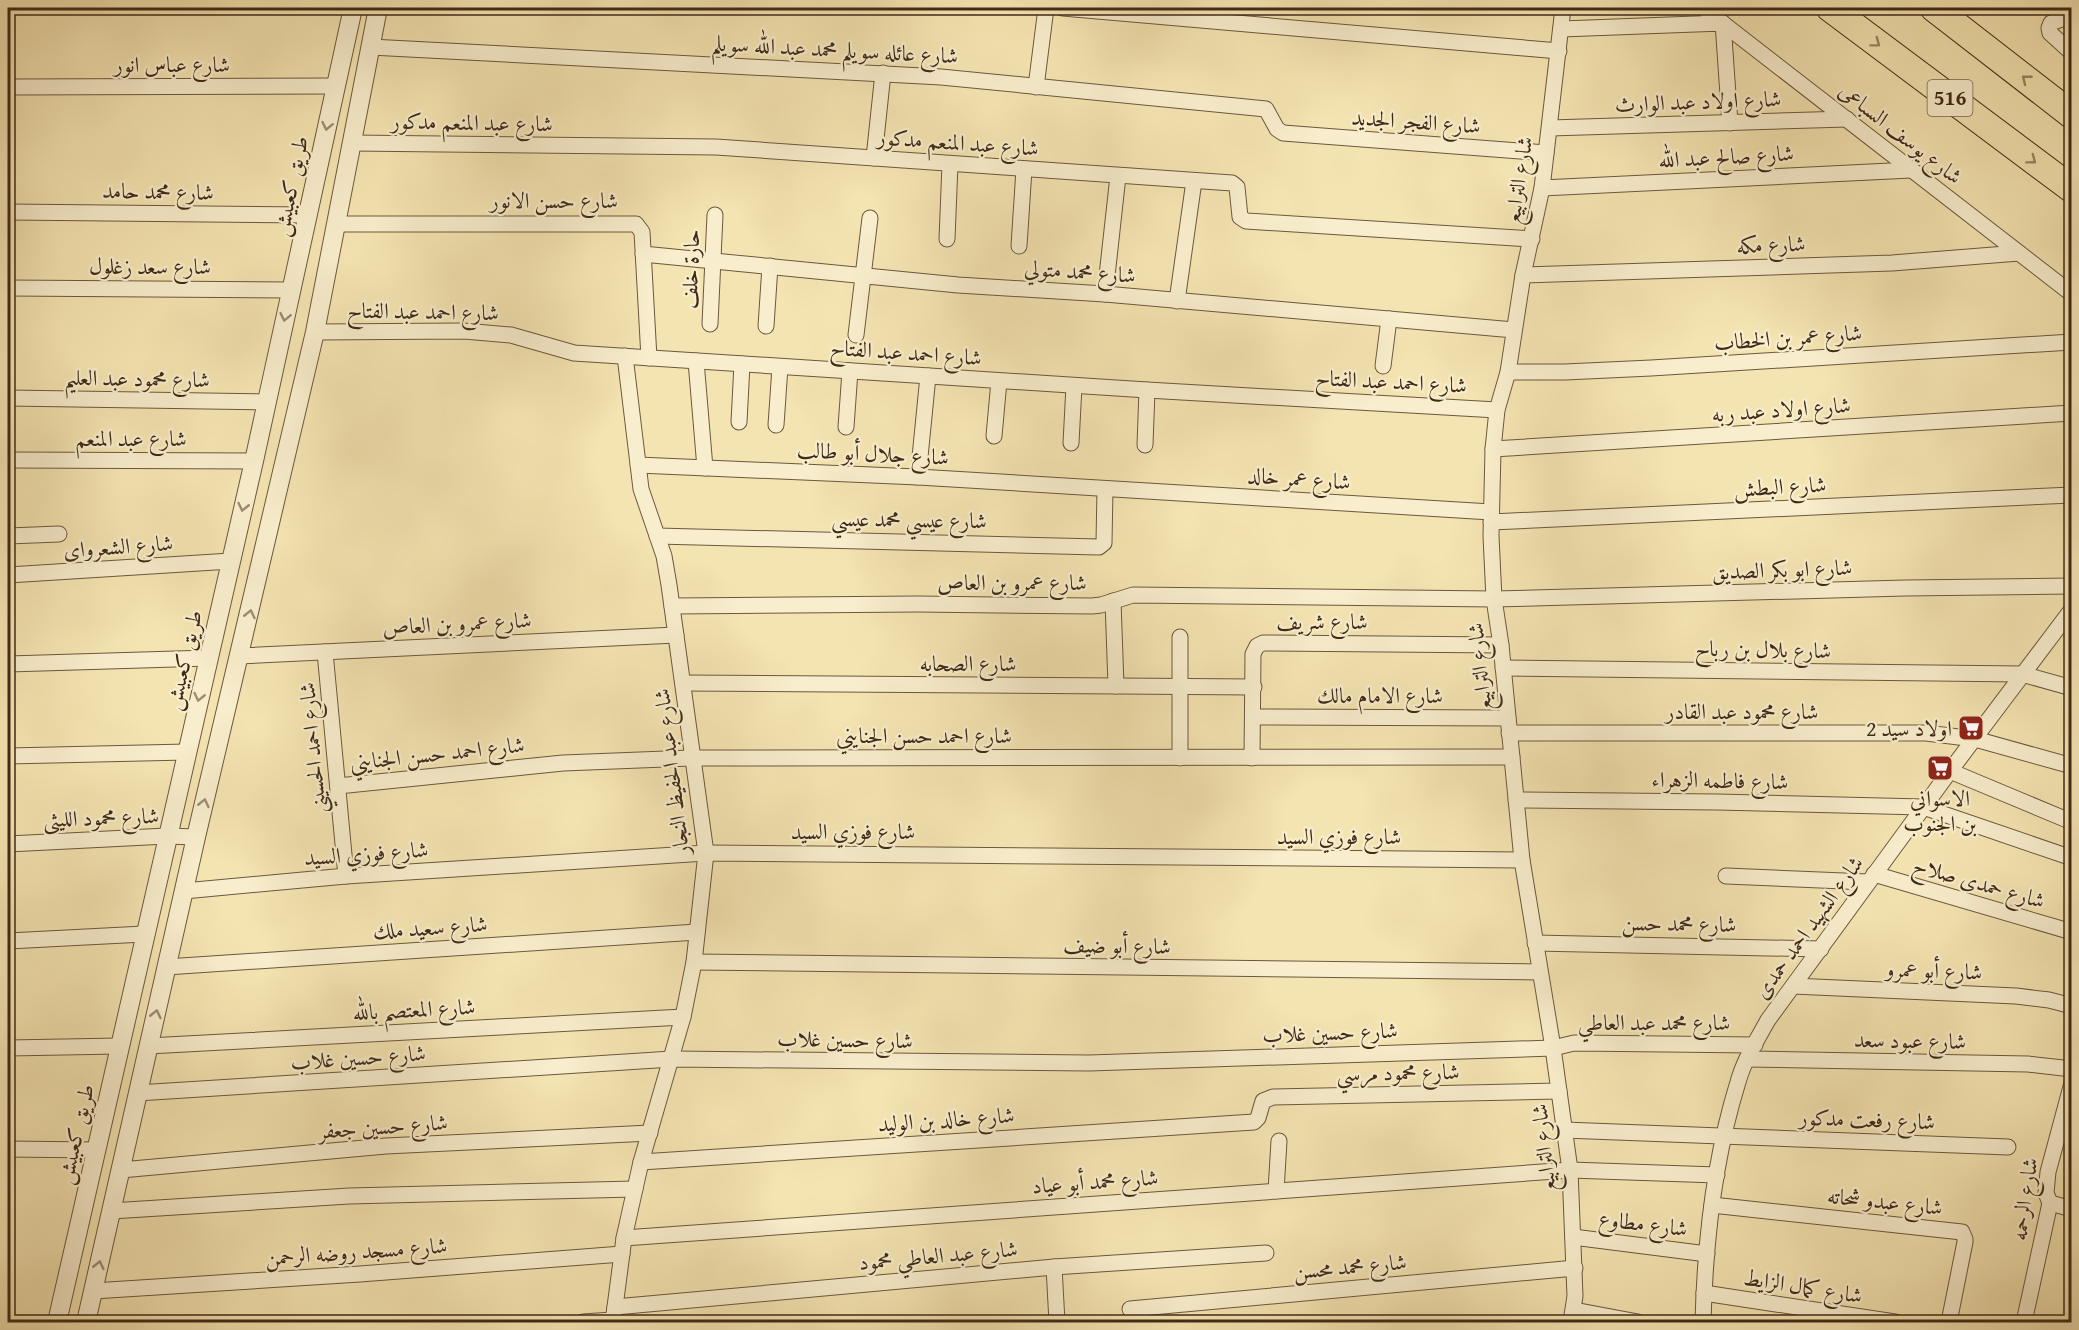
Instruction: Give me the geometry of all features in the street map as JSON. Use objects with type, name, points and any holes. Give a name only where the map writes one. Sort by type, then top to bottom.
[{"type":"highway","name":"516","points":[[1830,8],[2072,189]]},
{"type":"highway","name":"516","points":[[1934,8],[2072,116]]},
{"type":"street","name":"طريق كعبيش","points":[[59,1316],[144,934],[254,461],[353,8]]},
{"type":"street","points":[[59,1316],[87,1318],[196,837],[315,332],[378,8]]},
{"type":"street","points":[[1036,87],[1046,8]]},
{"type":"street","points":[[1063,8],[1559,51]]},
{"type":"street","name":"شارع الترابيع","points":[[1563,8],[1542,188],[1523,275],[1508,372],[1497,410],[1491,517],[1494,599],[1501,645],[1522,860],[1553,1048],[1570,1170],[1575,1268],[1573,1316]]},
{"type":"street","name":"شارع يوسف السباعى","points":[[1703,8],[2072,294]]},
{"type":"street","points":[[2072,15],[2051,23],[2049,28],[2050,33],[2072,53]]},
{"type":"street","points":[[1561,29],[1723,23],[1730,123]]},
{"type":"street","name":"شارع عائله سويلم محمد عبد الله سويلم","points":[[370,47],[882,73],[1036,87],[1266,109],[1277,129],[1283,133]]},
{"type":"street","points":[[874,158],[882,73]]},
{"type":"street","name":"شارع عباس انور","points":[[8,87],[336,86]]},
{"type":"street","name":"شارع اولاد عبد الوارث","points":[[1550,128],[1847,119]]},
{"type":"street","name":"شارع الفجر الجديد","points":[[1283,133],[1546,153]]},
{"type":"street","name":"شارع عبد المنعم مدكور","points":[[352,143],[716,147],[1194,181],[1235,185],[1240,217],[1246,221],[1532,239]]},
{"type":"street","points":[[947,239],[950,164]]},
{"type":"street","points":[[1019,246],[1024,169]]},
{"type":"street","name":"شارع صالح عبد الله","points":[[1542,188],[1911,170]]},
{"type":"street","points":[[1105,294],[1118,176]]},
{"type":"street","points":[[1177,301],[1194,181]]},
{"type":"street","name":"شارع محمد حامد","points":[[8,212],[308,215]]},
{"type":"street","name":"حارة خلف","points":[[710,324],[715,215]]},
{"type":"street","points":[[856,335],[870,218]]},
{"type":"street","name":"شارع حسن الانور","points":[[336,224],[631,222],[636,224],[642,232],[649,358]]},
{"type":"street","points":[[300,250],[330,255]]},
{"type":"street","name":"شارع محمد متولي","points":[[644,254],[958,285],[1105,294],[1514,330]]},
{"type":"street","name":"شارع مكه","points":[[1523,275],[1892,262],[2019,254]]},
{"type":"street","points":[[766,326],[770,266]]},
{"type":"street","name":"شارع سعد زغلول","points":[[8,288],[291,290]]},
{"type":"street","points":[[1383,366],[1389,319]]},
{"type":"street","name":"شارع احمد عبد الفتاح","points":[[315,332],[476,332],[511,335],[574,353],[1074,386],[1497,410]]},
{"type":"street","name":"شارع عمر بن الخطاب","points":[[1508,372],[1640,369],[2072,342]]},
{"type":"street","name":"شارع عبد الحفيظ النجار","points":[[614,1317],[624,1238],[641,1162],[672,1059],[694,962],[706,853],[664,556],[641,489],[625,356]]},
{"type":"street","points":[[696,361],[705,468]]},
{"type":"street","points":[[739,422],[742,364]]},
{"type":"street","points":[[776,425],[780,366]]},
{"type":"street","points":[[846,427],[850,371]]},
{"type":"street","points":[[918,477],[928,376]]},
{"type":"street","points":[[994,436],[999,381]]},
{"type":"street","points":[[1071,442],[1074,386]]},
{"type":"street","points":[[1145,445],[1147,390]]},
{"type":"street","name":"شارع محمود عبد العليم","points":[[8,398],[267,402]]},
{"type":"street","name":"شارع اولاد عبد ربه","points":[[1493,450],[2072,413]]},
{"type":"street","name":"شارع عبد المنعم","points":[[8,460],[254,461]]},
{"type":"street","name":"شارع جلال أبو طالب","points":[[638,465],[918,477],[1105,489]]},
{"type":"street","name":"شارع عمر خالد","points":[[1105,489],[1491,517]]},
{"type":"street","name":"شارع عيسي محمد عيسي","points":[[657,536],[1100,547],[1104,543],[1105,489]]},
{"type":"street","name":"شارع البطش","points":[[1491,517],[2072,495]]},
{"type":"street","points":[[8,536],[59,534]]},
{"type":"street","name":"شارع الشعرواى","points":[[8,575],[231,561]]},
{"type":"street","name":"شارع ابو بكر الصديق","points":[[1494,599],[2072,586]]},
{"type":"street","name":"شارع عمرو بن العاص","points":[[672,606],[918,604],[1092,606],[1132,595],[1494,599]]},
{"type":"street","points":[[1113,601],[1116,686]]},
{"type":"street","name":"شارع الشهيد احمد حمدى","points":[[1703,1323],[1707,1254],[1717,1175],[1738,1081],[1747,1059],[1768,1020],[1923,807],[2072,609]]},
{"type":"street","name":"شارع عمرو بن العاص","points":[[239,656],[676,635]]},
{"type":"street","points":[[1180,638],[1180,758]]},
{"type":"street","name":"شارع شريف","points":[[1252,758],[1253,654],[1256,647],[1263,644],[1501,645]]},
{"type":"street","name":"شارع احمد الحسيني","points":[[325,652],[346,876]]},
{"type":"street","points":[[8,664],[209,657]]},
{"type":"street","name":"شارع بلال بن رباح","points":[[1503,668],[2022,674],[2072,688]]},
{"type":"street","name":"شارع الصحابه","points":[[683,683],[1254,687]]},
{"type":"street","name":"شارع الامام مالك","points":[[1253,717],[1508,726]]},
{"type":"street","name":"شارع محمود عبد القادر","points":[[1508,726],[1926,733],[1975,739]]},
{"type":"street","points":[[1975,739],[2072,766]]},
{"type":"street","points":[[8,756],[187,752]]},
{"type":"street","name":"شارع احمد حسن الجنايني","points":[[338,786],[563,763],[692,758],[1512,757]]},
{"type":"street","points":[[1950,771],[2072,822]]},
{"type":"street","name":"شارع فاطمه الزهراء","points":[[1516,800],[1923,807],[2072,858]]},
{"type":"street","name":"شارع محمود الليثى","points":[[8,843],[167,836],[196,837]]},
{"type":"street","name":"شارع فوزي السيد","points":[[184,891],[346,876],[706,853],[1522,860]]},
{"type":"street","name":"شارع حمدى صلاح","points":[[1726,876],[1871,878],[2072,932]]},
{"type":"street","name":"شارع سعيد ملك","points":[[166,967],[697,932]]},
{"type":"street","points":[[8,941],[144,934]]},
{"type":"street","name":"شارع محمد حسن","points":[[1535,942],[1821,949]]},
{"type":"street","name":"شارع أبو ضيف","points":[[694,962],[1540,972]]},
{"type":"street","name":"شارع أبو عمرو","points":[[1793,986],[2016,996],[2049,1000],[2072,1006]]},
{"type":"street","name":"شارع المعتصم بالله","points":[[148,1046],[683,1017]]},
{"type":"street","name":"شارع محمد عبد العاطي","points":[[1553,1048],[1574,1043],[1755,1045]]},
{"type":"street","points":[[8,1048],[119,1046]]},
{"type":"street","name":"شارع حسين غلاب","points":[[138,1093],[672,1059],[1089,1063],[1553,1048]]},
{"type":"street","name":"شارع عبود سعد","points":[[1747,1059],[2028,1064],[2072,1069]]},
{"type":"street","name":"شارع الرحمه","points":[[2024,1323],[2050,1203],[2046,1193],[2046,1182],[2069,1106],[2072,1083]]},
{"type":"street","name":"شارع محمود مرسي","points":[[1254,1122],[1258,1118],[1263,1101],[1273,1097],[1559,1091]]},
{"type":"street","name":"شارع خالد بن الوليد","points":[[641,1162],[1254,1122]]},
{"type":"street","name":"شارع رفعت مدكور","points":[[1564,1130],[2008,1148]]},
{"type":"street","name":"شارع حسين جعفر","points":[[120,1170],[386,1146],[650,1133]]},
{"type":"street","points":[[1276,1191],[1279,1141]]},
{"type":"street","points":[[8,1149],[96,1150]]},
{"type":"street","name":"شارع محمد أبو عياد","points":[[624,1238],[1570,1170],[1717,1175]]},
{"type":"street","points":[[111,1210],[349,1196],[635,1189]]},
{"type":"street","points":[[2050,1203],[2072,1209]]},
{"type":"street","name":"شارع عبدو شحاته","points":[[1712,1205],[1962,1232],[1965,1242],[1948,1323]]},
{"type":"street","name":"شارع مطاوع","points":[[1573,1237],[1707,1254]]},
{"type":"street","name":"شارع عبد العاطي محمود","points":[[583,1323],[614,1317],[1054,1267],[1266,1253]]},
{"type":"street","name":"شارع مسجد روضه الرحمن","points":[[93,1290],[360,1274],[622,1254]]},
{"type":"street","points":[[1054,1267],[1057,1323]]},
{"type":"street","name":"شارع محمد محسن","points":[[1130,1309],[1575,1268]]},
{"type":"street","name":"شارع كمال الزايط","points":[[1704,1293],[1895,1323]]},
{"type":"street","points":[[1573,1316],[1638,1323]]},
{"type":"place","name":"اولاد سيد 2","points":[[1971,728]]},
{"type":"place","name":"الاسواني بن الجنوب","points":[[1940,768]]}]
